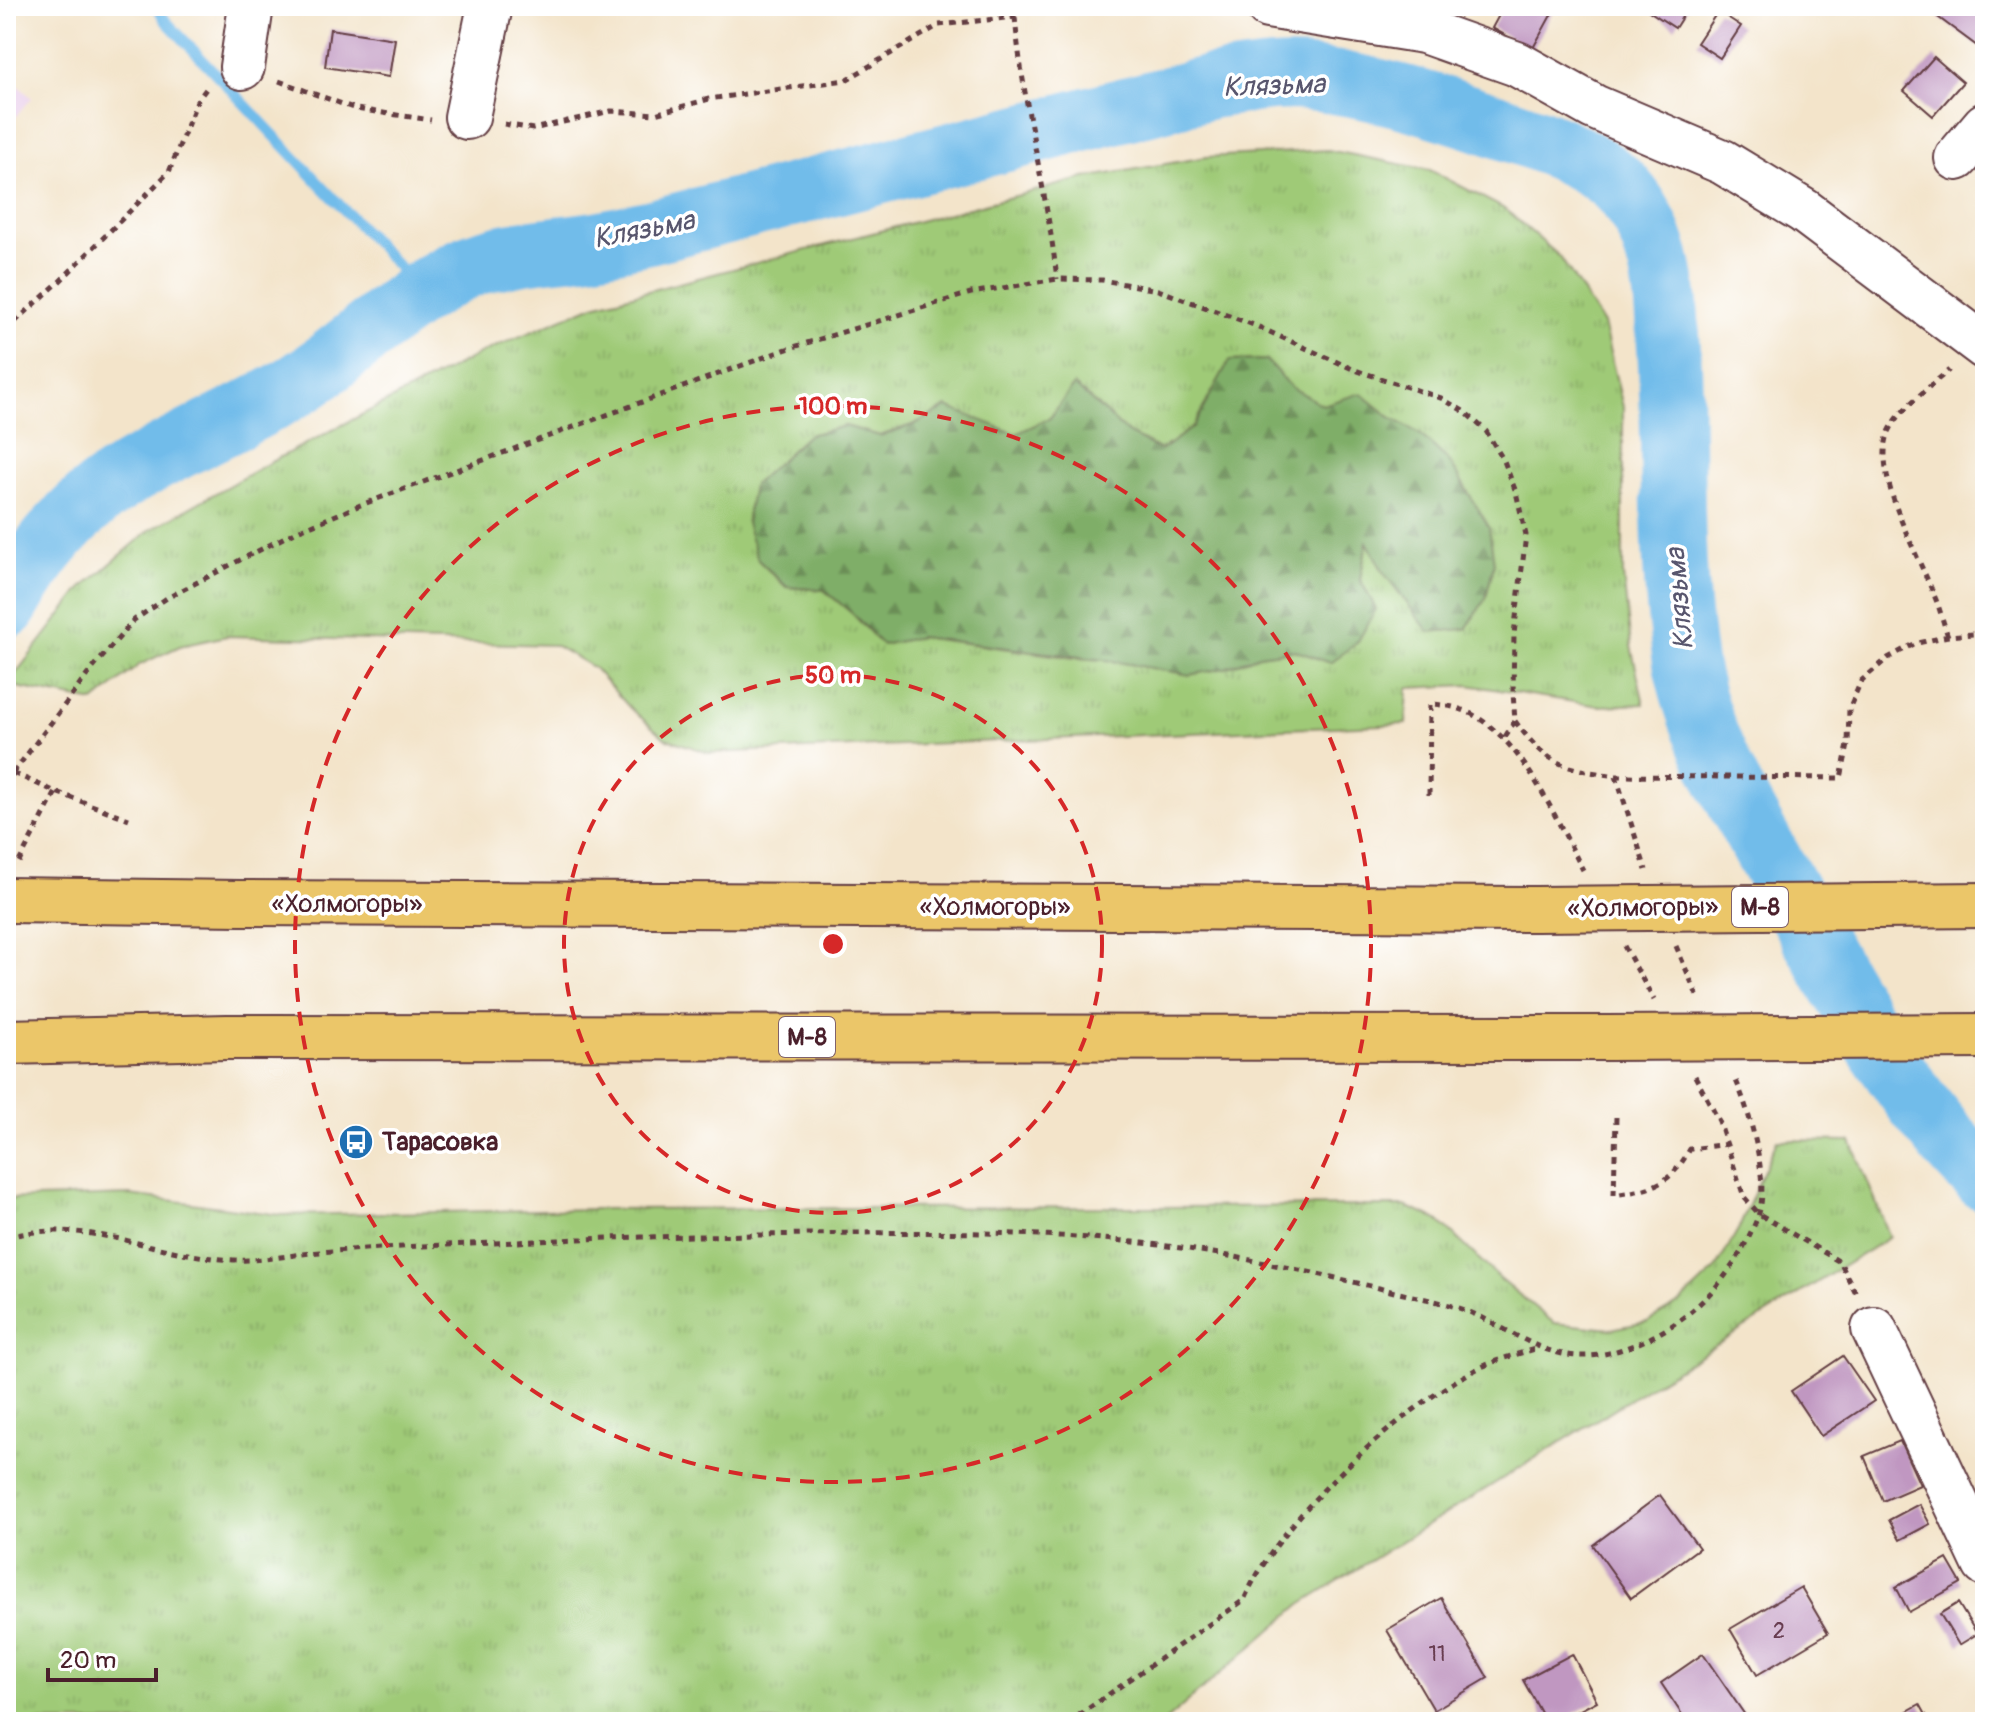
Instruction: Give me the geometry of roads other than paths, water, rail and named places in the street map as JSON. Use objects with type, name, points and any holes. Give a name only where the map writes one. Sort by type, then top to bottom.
[{"type":"highway","name":"«Холмогоры»","points":[[9,887],[56,899],[256,903],[1535,909],[1985,905]]},
{"type":"highway","name":"М-8","points":[[6,1042],[227,1037],[1985,1036]]},
{"type":"street","points":[[225,76],[251,6]]},
{"type":"street","points":[[467,117],[490,6]]},
{"type":"street","points":[[1268,6],[1424,31],[1517,64],[1594,107],[1736,170],[1804,211],[1982,345]]},
{"type":"street","points":[[1957,158],[1985,125]]},
{"type":"street","points":[[1874,1329],[1985,1564]]},
{"type":"waterway","points":[[157,6],[165,20],[422,292]]},
{"type":"waterway","name":"Клязьма","points":[[6,607],[54,537],[101,493],[140,468],[300,383],[424,290],[470,266],[513,254],[649,232],[1211,87],[1291,78],[1359,86],[1420,101],[1516,132],[1576,157],[1623,190],[1644,221],[1658,257],[1668,325],[1677,589],[1686,668],[1693,697],[1714,752],[1740,805],[1826,960],[1899,1078],[1926,1114],[1985,1179]]},
{"type":"place","name":"Тарасовка","points":[[356,1142]]}]
